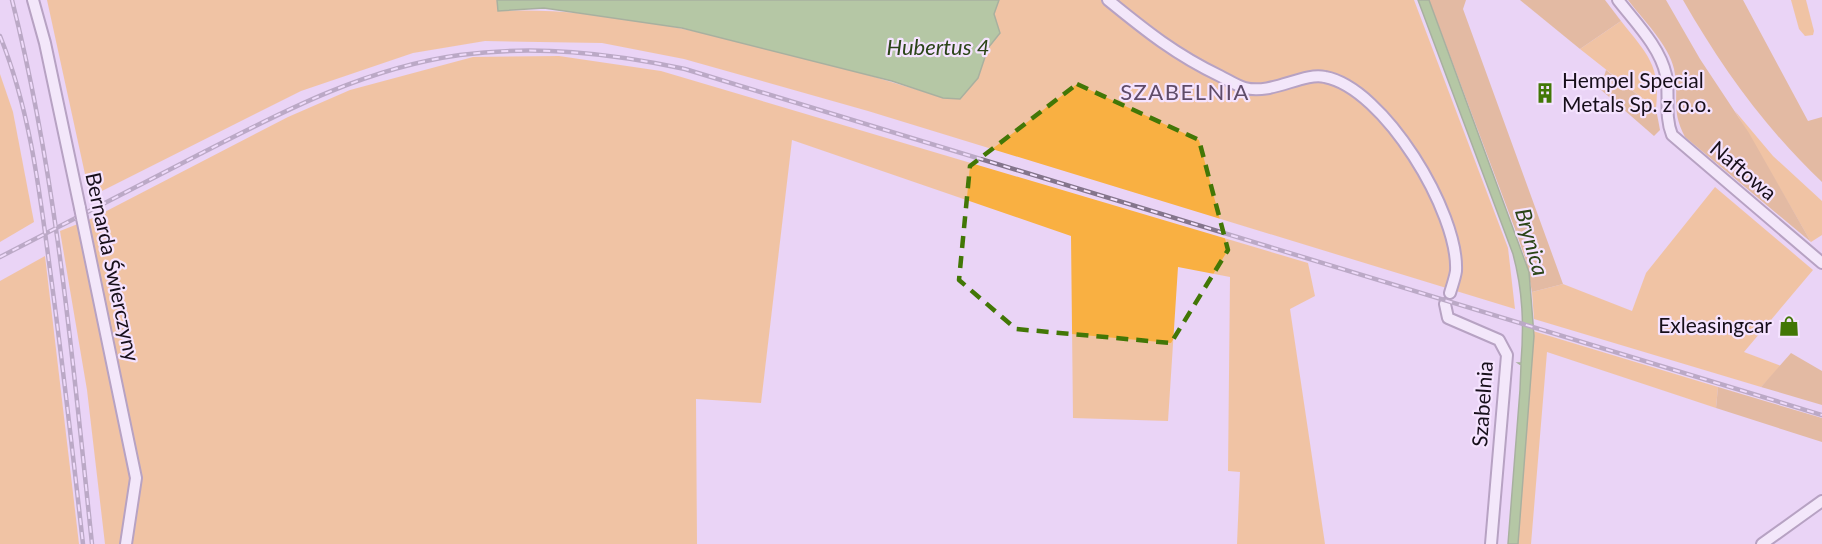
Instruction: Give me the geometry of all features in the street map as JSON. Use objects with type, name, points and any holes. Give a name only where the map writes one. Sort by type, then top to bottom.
[{"type":"street","name":"Bernarda Świerczyny","points":[[33,0],[45,43],[136,478],[126,544]]},
{"type":"street","points":[[1108,0],[1167,48],[1245,88],[1265,89],[1322,76],[1338,80],[1352,88],[1397,132],[1421,166],[1445,215],[1456,273],[1450,293]]},
{"type":"street","name":"Naftowa","points":[[1618,0],[1663,64],[1667,81],[1668,123],[1672,135],[1822,263]]},
{"type":"street","name":"Szabelnia","points":[[1445,304],[1448,318],[1499,340],[1507,355],[1491,544]]},
{"type":"street","points":[[1762,544],[1822,501]]},
{"type":"highlighted area","points":[[1077,84],[1199,140],[1228,250],[1171,343],[1016,329],[959,280],[970,166]]},
{"type":"shaded area","points":[[47,0],[497,0],[498,11],[531,10],[597,15],[694,31],[828,64],[943,98],[978,78],[988,48],[1000,33],[994,14],[999,0],[1414,0],[1508,248],[1515,309],[868,111],[684,59],[602,43],[485,41],[413,53],[301,91],[90,197]]},
{"type":"shaded area","points":[[1429,0],[1466,0],[1463,9],[1563,284],[1532,292],[1526,261],[1515,229]]},
{"type":"shaded area","points":[[1520,0],[1605,0],[1621,21],[1580,49]]},
{"type":"shaded area","points":[[1628,0],[1666,0],[1700,59],[1749,133],[1811,242],[1685,137],[1678,118],[1676,79],[1671,60],[1655,33]]},
{"type":"shaded area","points":[[1683,0],[1743,0],[1808,121],[1822,117],[1822,182],[1763,119],[1713,50]]},
{"type":"shaded area","points":[[1791,0],[1806,0],[1813,35],[1805,36],[1799,29]]},
{"type":"shaded area","points":[[1621,21],[1645,52],[1654,71],[1656,109],[1580,49]]},
{"type":"shaded area","points":[[559,56],[661,71],[1308,263],[1315,296],[1290,309],[1325,544],[1237,544],[1240,472],[1228,471],[1230,277],[1178,267],[1168,421],[1073,418],[1071,236],[792,140],[761,403],[696,399],[697,544],[105,544],[87,390],[60,231],[93,218],[288,117],[350,90],[473,57]]},
{"type":"shaded area","points":[[1606,70],[1656,109],[1660,130],[1654,136],[1600,89]]},
{"type":"shaded area","points":[[0,74],[13,112],[34,222],[0,242]]},
{"type":"shaded area","points":[[1735,111],[1773,156],[1822,201],[1822,235],[1811,242]]},
{"type":"shaded area","points":[[1715,187],[1813,270],[1744,352],[1781,366],[1761,387],[1534,319],[1532,292],[1563,284],[1632,311],[1646,273]]},
{"type":"shaded area","points":[[45,256],[79,544],[0,544],[0,281]]},
{"type":"shaded area","points":[[1533,331],[1718,387],[1716,408],[1547,352],[1531,544],[1518,544]]},
{"type":"shaded area","points":[[1791,353],[1822,371],[1822,405],[1761,387]]},
{"type":"shaded area","points":[[1718,387],[1822,418],[1822,442],[1716,408]]},
{"type":"water","name":"Hubertus 4","points":[[497,0],[999,0],[994,14],[1000,33],[988,48],[978,78],[960,99],[943,98],[892,81],[682,28],[544,8],[498,11]]},
{"type":"water","points":[[1418,0],[1429,0],[1529,272],[1534,336],[1518,544],[1508,544],[1520,390],[1521,365],[1518,363],[1521,363],[1522,349],[1522,308],[1519,281],[1513,254]]},
{"type":"railway","points":[[12,0],[28,67],[52,203],[70,339],[92,544]]},
{"type":"railway","points":[[0,36],[20,94],[38,185],[60,344],[83,544]]},
{"type":"railway","points":[[0,257],[261,123],[358,81],[425,61],[460,55],[517,51],[573,52],[685,69],[1822,415]]},
{"type":"place","name":"Hempel Special Metals Sp. z o.o.","points":[[1545,93]]},
{"type":"place","name":"Exleasingcar","points":[[1789,326]]},
{"type":"district","name":"SZABELNIA","points":[[1185,92]]},
{"type":"water label","name":"Brynica","points":[[1532,242]]}]
